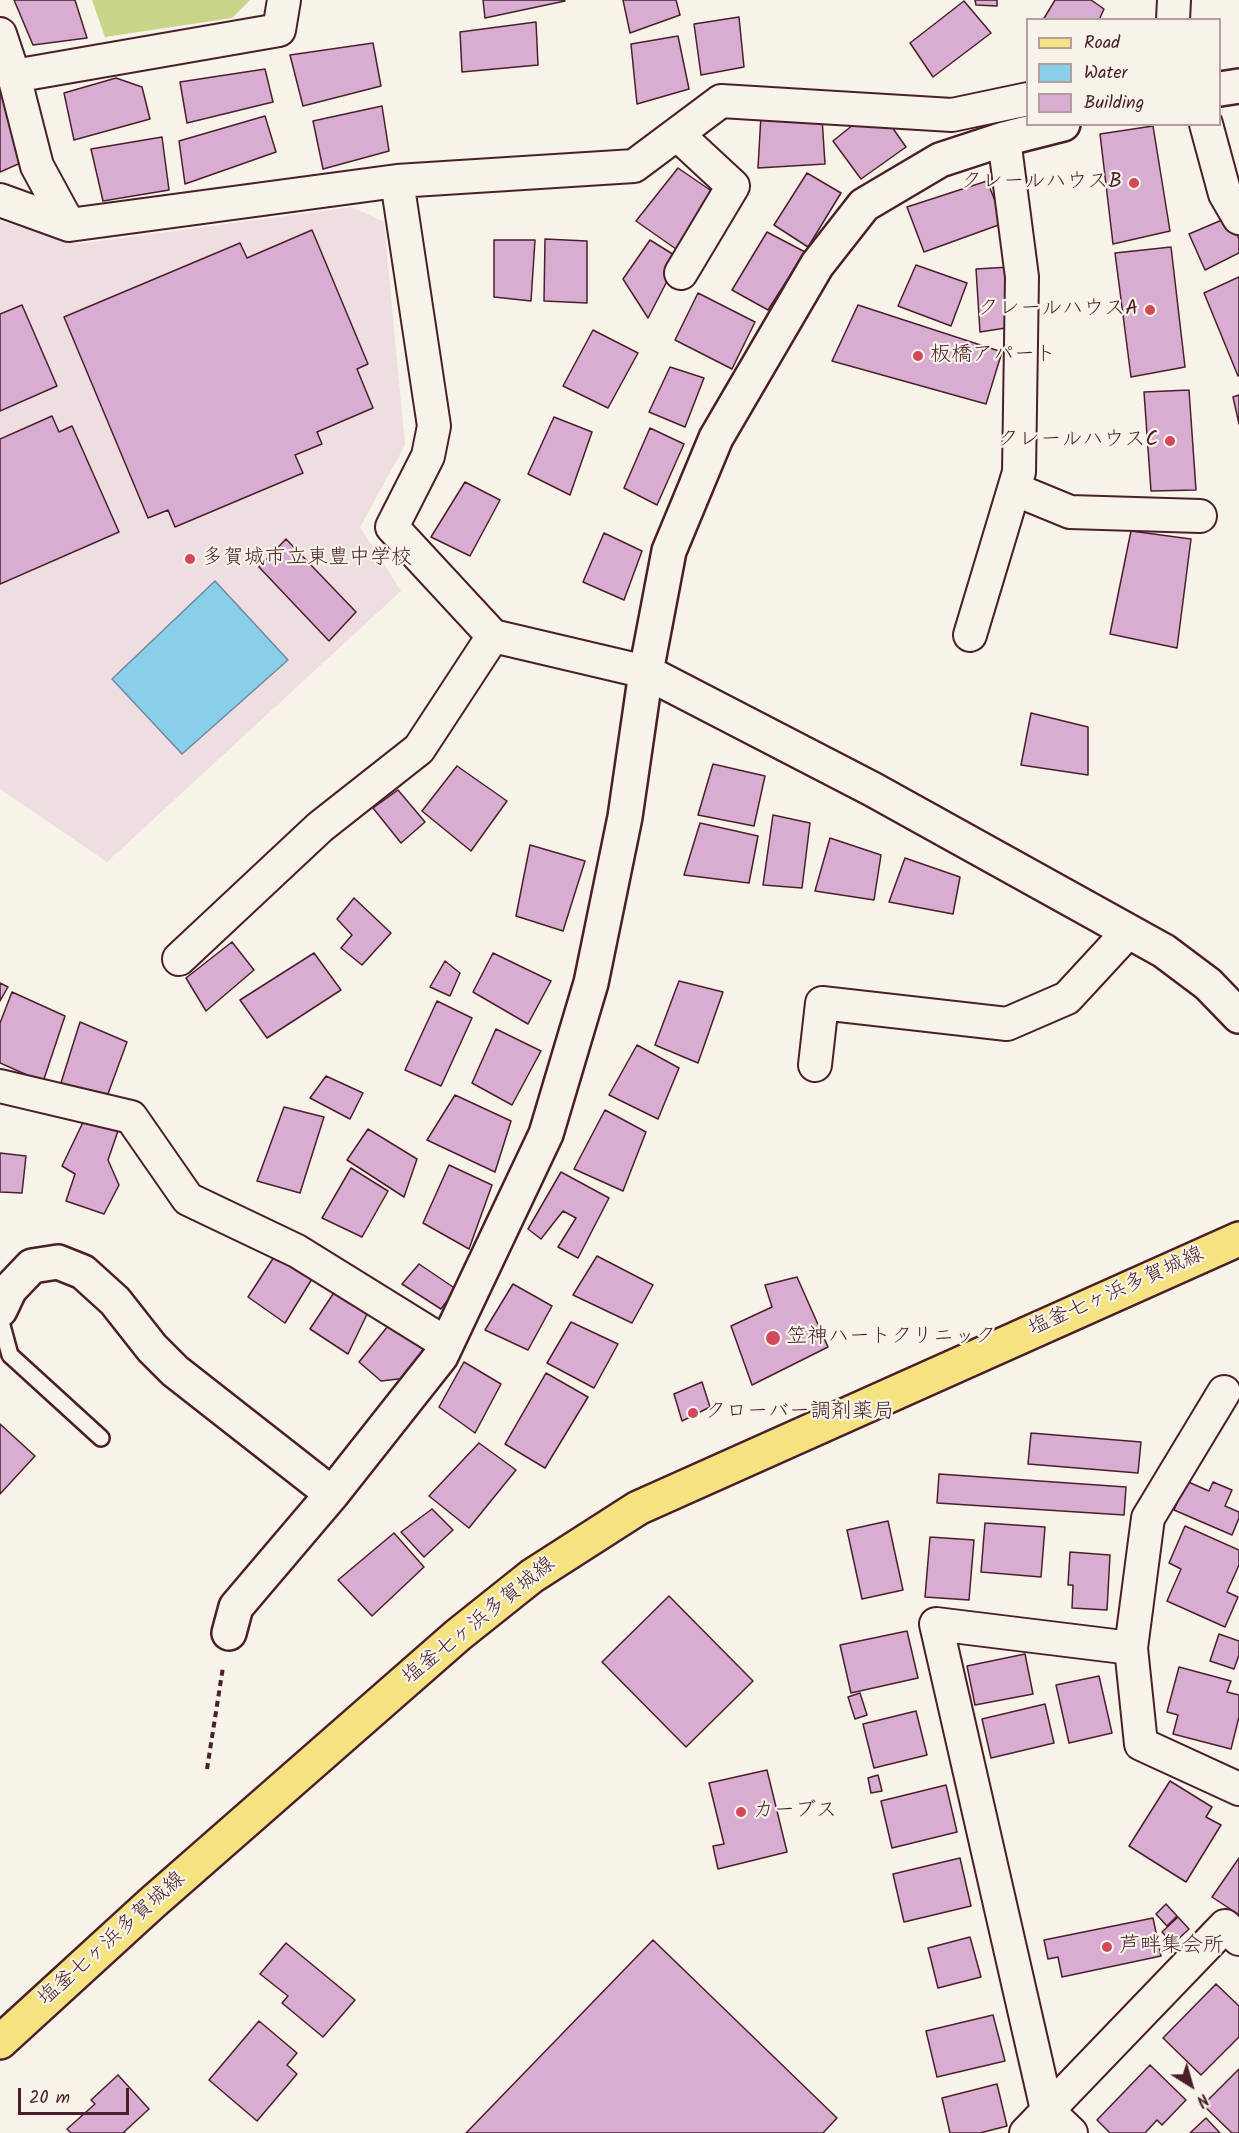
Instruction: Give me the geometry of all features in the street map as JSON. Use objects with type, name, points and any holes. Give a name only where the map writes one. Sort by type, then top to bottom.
[{"type":"main road","name":"塩釜七ヶ浜多賀城線","points":[[0,2042],[152,1903],[449,1642],[542,1570],[638,1508],[1239,1239]]},
{"type":"street","points":[[14,76],[279,30],[284,0]]},
{"type":"street","points":[[1173,18],[1174,0]]},
{"type":"street","points":[[0,34],[14,76],[37,166],[69,225]]},
{"type":"street","points":[[1221,89],[1239,86]]},
{"type":"street","points":[[0,200],[69,225],[397,181],[634,166],[722,101],[952,115],[1026,99]]},
{"type":"street","points":[[228,1633],[236,1607],[332,1494],[441,1356],[546,1134],[584,1004],[626,817],[646,672],[669,551],[716,438],[817,265],[864,205],[940,160],[1004,139],[1056,126]]},
{"type":"street","points":[[1207,126],[1225,194],[1239,218]]},
{"type":"street","points":[[677,134],[733,186],[681,273]]},
{"type":"street","points":[[970,634],[1019,472],[1022,277],[1004,139]]},
{"type":"street","points":[[397,181],[434,426],[428,456],[392,526],[493,636],[646,672],[872,789],[1164,951],[1199,978],[1239,1016]]},
{"type":"street","points":[[1014,489],[1070,512],[1200,516]]},
{"type":"street","points":[[179,959],[320,827],[419,748],[493,636]]},
{"type":"street","points":[[814,1065],[822,1003],[1007,1024],[1067,998],[1128,932]]},
{"type":"street","points":[[0,1086],[131,1117],[188,1199],[297,1251],[447,1344]]},
{"type":"street","points":[[0,1310],[10,1289],[32,1266],[58,1262],[83,1272],[115,1301],[152,1348],[175,1371],[332,1494]]},
{"type":"street","points":[[1224,1392],[1148,1518],[1131,1648],[1141,1744],[1239,1789]]},
{"type":"street","points":[[1071,2133],[1047,2110],[936,1624],[1131,1648]]},
{"type":"street","points":[[1026,2133],[1225,1926],[1239,1939]]},
{"type":"lane","points":[[0,1318],[10,1355],[101,1438]]},
{"type":"path","points":[[207,1769],[228,1633]]},
{"type":"shaded area","name":"多賀城市立東豊中学校","points":[[352,207],[384,222],[405,445],[360,527],[401,591],[107,862],[0,789],[0,221],[78,244]]},
{"type":"green space","points":[[92,0],[250,0],[232,18],[105,37]]},
{"type":"water","points":[[215,581],[288,660],[182,754],[112,679]]},
{"type":"building","points":[[14,0],[75,0],[87,38],[33,45]]},
{"type":"building","points":[[483,0],[564,0],[565,1],[485,18]]},
{"type":"building","points":[[623,0],[676,0],[680,15],[630,33]]},
{"type":"building","points":[[975,0],[997,0],[997,6],[976,5]]},
{"type":"building","points":[[1055,0],[1091,0],[1104,9],[1100,18],[1044,18]]},
{"type":"building","points":[[964,1],[991,33],[933,77],[910,43]]},
{"type":"building","points":[[739,17],[744,67],[701,75],[694,24]]},
{"type":"building","points":[[536,22],[538,65],[462,72],[460,32]]},
{"type":"building","points":[[678,36],[689,89],[637,104],[631,44]]},
{"type":"building","points":[[373,43],[381,86],[303,106],[290,55]]},
{"type":"building","points":[[265,69],[273,102],[187,123],[180,82]]},
{"type":"building","points":[[116,78],[142,87],[150,119],[74,140],[64,93]]},
{"type":"building","points":[[3,86],[25,161],[0,172],[0,87]]},
{"type":"building","points":[[382,106],[389,151],[323,169],[313,121]]},
{"type":"building","points":[[761,115],[822,118],[825,164],[758,168]]},
{"type":"building","points":[[265,116],[276,152],[185,184],[179,141]]},
{"type":"building","points":[[859,120],[887,120],[906,147],[861,179],[833,141]]},
{"type":"building","name":"クレールハウスB","points":[[1153,126],[1170,231],[1113,244],[1100,134]]},
{"type":"building","points":[[162,137],[169,190],[103,201],[91,149]]},
{"type":"building","points":[[678,168],[713,192],[676,249],[636,221]]},
{"type":"building","points":[[807,173],[841,193],[808,247],[774,225]]},
{"type":"building","points":[[987,181],[1004,223],[924,252],[907,207]]},
{"type":"building","points":[[1229,217],[1239,239],[1239,253],[1205,270],[1189,234]]},
{"type":"building","points":[[312,230],[368,364],[357,369],[373,408],[317,432],[322,444],[295,455],[303,473],[175,527],[168,510],[148,518],[64,317],[240,243],[247,258]]},
{"type":"building","points":[[767,232],[805,252],[768,310],[732,290]]},
{"type":"building","points":[[545,239],[587,241],[587,303],[544,301]]},
{"type":"building","points":[[494,240],[535,240],[531,301],[494,297]]},
{"type":"building","points":[[650,240],[679,258],[648,318],[623,279]]},
{"type":"building","name":"クレールハウスA","points":[[1171,247],[1185,367],[1131,377],[1115,253]]},
{"type":"building","points":[[916,265],[967,283],[951,326],[898,306]]},
{"type":"building","points":[[1010,267],[1012,327],[980,332],[976,269]]},
{"type":"building","points":[[1239,277],[1239,375],[1238,376],[1204,293]]},
{"type":"building","points":[[698,293],[755,322],[732,369],[675,340]]},
{"type":"building","points":[[22,305],[57,386],[0,411],[0,314]]},
{"type":"building","name":"板橋アパート","points":[[858,305],[1002,352],[986,404],[832,361]]},
{"type":"building","points":[[593,330],[638,353],[608,408],[563,386]]},
{"type":"building","points":[[670,367],[704,378],[685,427],[649,412]]},
{"type":"building","name":"クレールハウスC","points":[[1189,390],[1196,490],[1151,491],[1144,392]]},
{"type":"building","points":[[1239,395],[1239,424],[1233,397]]},
{"type":"building","points":[[52,416],[59,432],[72,426],[119,532],[0,584],[0,439]]},
{"type":"building","points":[[554,417],[592,432],[570,495],[528,474]]},
{"type":"building","points":[[650,428],[684,444],[657,505],[624,488]]},
{"type":"building","points":[[465,482],[500,500],[470,556],[431,537]]},
{"type":"building","points":[[1131,531],[1191,539],[1177,648],[1110,634]]},
{"type":"building","points":[[604,533],[642,551],[624,600],[583,582]]},
{"type":"building","points":[[286,539],[356,612],[329,641],[259,567]]},
{"type":"building","points":[[1031,713],[1088,727],[1088,775],[1021,765]]},
{"type":"building","points":[[713,764],[765,776],[754,826],[698,815]]},
{"type":"building","points":[[457,766],[507,801],[471,851],[422,811]]},
{"type":"building","points":[[398,790],[425,822],[401,843],[373,808]]},
{"type":"building","points":[[773,815],[810,823],[802,888],[763,885]]},
{"type":"building","points":[[700,823],[758,836],[749,883],[684,875]]},
{"type":"building","points":[[830,838],[881,855],[874,900],[815,891]]},
{"type":"building","points":[[530,845],[585,861],[563,931],[516,916]]},
{"type":"building","points":[[905,858],[960,877],[953,914],[889,902]]},
{"type":"building","points":[[354,898],[391,933],[362,965],[341,948],[352,935],[337,919]]},
{"type":"building","points":[[232,942],[254,970],[206,1011],[186,978]]},
{"type":"building","points":[[314,953],[341,990],[267,1038],[240,1000]]},
{"type":"building","points":[[493,953],[551,981],[528,1024],[473,992]]},
{"type":"building","points":[[445,961],[460,973],[450,996],[430,987]]},
{"type":"building","points":[[679,981],[723,992],[698,1063],[655,1045]]},
{"type":"building","points":[[0,983],[8,987],[0,1001]]},
{"type":"building","points":[[12,992],[65,1016],[43,1082],[0,1063],[0,1023]]},
{"type":"building","points":[[437,1001],[472,1018],[441,1086],[405,1070]]},
{"type":"building","points":[[80,1022],[127,1042],[105,1102],[60,1086]]},
{"type":"building","points":[[496,1029],[541,1051],[512,1105],[472,1083]]},
{"type":"building","points":[[637,1045],[679,1068],[658,1119],[609,1095]]},
{"type":"building","points":[[326,1076],[363,1093],[350,1119],[310,1098]]},
{"type":"building","points":[[455,1095],[511,1121],[495,1172],[427,1140]]},
{"type":"building","points":[[284,1107],[324,1117],[300,1193],[257,1181]]},
{"type":"building","points":[[605,1110],[646,1132],[623,1191],[574,1169]]},
{"type":"building","points":[[86,1116],[119,1128],[108,1160],[119,1185],[104,1214],[66,1201],[75,1174],[62,1166]]},
{"type":"building","points":[[368,1129],[417,1159],[404,1197],[347,1160]]},
{"type":"building","points":[[0,1153],[26,1156],[22,1193],[0,1192]]},
{"type":"building","points":[[449,1165],[492,1185],[469,1249],[423,1223]]},
{"type":"building","points":[[351,1168],[388,1191],[362,1237],[322,1218]]},
{"type":"building","points":[[561,1172],[609,1198],[578,1258],[558,1247],[576,1218],[563,1211],[541,1239],[528,1229]]},
{"type":"building","points":[[278,1251],[315,1274],[285,1323],[248,1297]]},
{"type":"building","points":[[597,1256],[653,1285],[632,1323],[573,1295]]},
{"type":"building","points":[[419,1264],[456,1289],[441,1309],[402,1284]]},
{"type":"building","points":[[797,1277],[828,1347],[752,1385],[731,1326],[772,1307],[765,1285]]},
{"type":"building","points":[[513,1284],[552,1306],[528,1350],[485,1330]]},
{"type":"building","points":[[337,1288],[370,1308],[348,1354],[310,1329]]},
{"type":"building","points":[[392,1321],[427,1344],[407,1378],[381,1381],[359,1362]]},
{"type":"building","points":[[571,1322],[618,1344],[594,1388],[547,1363]]},
{"type":"building","points":[[464,1362],[501,1384],[475,1433],[439,1407]]},
{"type":"building","points":[[546,1373],[588,1397],[545,1468],[505,1444]]},
{"type":"building","points":[[702,1382],[710,1407],[682,1421],[674,1394]]},
{"type":"building","points":[[0,1424],[35,1456],[0,1494]]},
{"type":"building","points":[[1031,1433],[1141,1442],[1138,1473],[1028,1464]]},
{"type":"building","points":[[479,1443],[516,1470],[469,1528],[429,1496]]},
{"type":"building","points":[[939,1474],[1126,1487],[1124,1515],[937,1503]]},
{"type":"building","points":[[1186,1481],[1209,1491],[1213,1482],[1232,1490],[1225,1506],[1239,1512],[1239,1518],[1232,1535],[1174,1510]]},
{"type":"building","points":[[432,1509],[453,1530],[424,1557],[401,1532]]},
{"type":"building","points":[[888,1521],[903,1590],[862,1599],[847,1530]]},
{"type":"building","points":[[985,1523],[1045,1527],[1041,1577],[981,1572]]},
{"type":"building","points":[[1185,1526],[1239,1550],[1239,1565],[1227,1592],[1238,1597],[1225,1627],[1167,1601],[1181,1569],[1169,1563]]},
{"type":"building","points":[[394,1533],[424,1567],[372,1616],[338,1580]]},
{"type":"building","points":[[930,1537],[974,1540],[969,1600],[925,1597]]},
{"type":"building","points":[[1070,1552],[1110,1555],[1107,1610],[1072,1608],[1073,1585],[1068,1585]]},
{"type":"building","points":[[669,1596],[753,1681],[686,1747],[602,1662]]},
{"type":"building","points":[[907,1631],[918,1678],[851,1693],[840,1645]]},
{"type":"building","points":[[1219,1634],[1239,1641],[1239,1655],[1234,1669],[1210,1661]]},
{"type":"building","points":[[1025,1654],[1033,1694],[975,1705],[967,1666]]},
{"type":"building","points":[[1179,1667],[1231,1681],[1227,1692],[1239,1695],[1239,1717],[1231,1749],[1173,1734],[1178,1715],[1167,1712]]},
{"type":"building","points":[[1099,1676],[1112,1733],[1069,1743],[1056,1685]]},
{"type":"building","points":[[860,1693],[867,1715],[855,1719],[848,1697]]},
{"type":"building","points":[[1045,1704],[1054,1743],[991,1758],[982,1719]]},
{"type":"building","points":[[916,1711],[927,1755],[874,1768],[863,1724]]},
{"type":"building","points":[[767,1770],[787,1852],[718,1869],[713,1846],[724,1844],[709,1783]]},
{"type":"building","points":[[878,1775],[882,1791],[871,1793],[868,1778]]},
{"type":"building","points":[[1170,1781],[1212,1807],[1206,1817],[1221,1825],[1186,1882],[1129,1846]]},
{"type":"building","points":[[946,1785],[957,1832],[892,1848],[881,1801]]},
{"type":"building","points":[[960,1858],[971,1906],[904,1922],[893,1874]]},
{"type":"building","points":[[1239,1858],[1239,1915],[1212,1897]]},
{"type":"building","points":[[1166,1904],[1177,1916],[1167,1926],[1156,1914]]},
{"type":"building","points":[[1178,1917],[1189,1929],[1173,1944],[1162,1932]]},
{"type":"building","points":[[1153,1918],[1161,1956],[1062,1977],[1058,1957],[1048,1959],[1044,1940]]},
{"type":"building","points":[[970,1937],[981,1977],[938,1988],[928,1948]]},
{"type":"building","points":[[653,1940],[837,2118],[823,2133],[466,2133]]},
{"type":"building","points":[[286,1943],[355,2000],[323,2037],[282,2003],[288,1996],[260,1974]]},
{"type":"building","points":[[1216,1984],[1239,2006],[1239,2037],[1201,2075],[1163,2038]]},
{"type":"building","points":[[993,2015],[1005,2061],[937,2077],[926,2031]]},
{"type":"building","points":[[259,2021],[297,2053],[287,2065],[297,2074],[257,2121],[209,2080]]},
{"type":"building","points":[[1150,2065],[1186,2100],[1162,2125],[1157,2120],[1145,2133],[1110,2133],[1097,2120]]},
{"type":"building","points":[[1239,2069],[1239,2133],[1232,2133],[1203,2105]]},
{"type":"building","points":[[118,2075],[149,2109],[125,2133],[71,2133],[67,2129],[95,2104],[91,2100]]},
{"type":"building","points":[[997,2084],[1007,2126],[980,2133],[950,2133],[942,2098]]},
{"type":"building","points":[[1206,2118],[1220,2133],[1190,2133]]},
{"type":"place","name":"クレールハウスB","points":[[1134,183]]},
{"type":"place","name":"クレールハウスA","points":[[1150,310]]},
{"type":"place","name":"板橋アパート","points":[[918,356]]},
{"type":"place","name":"クレールハウスC","points":[[1170,441]]},
{"type":"place","name":"多賀城市立東豊中学校","points":[[190,559]]},
{"type":"place","name":"笠神ハートクリニック","points":[[773,1338]]},
{"type":"place","name":"クローバー調剤薬局","points":[[693,1413]]},
{"type":"place","name":"カーブス","points":[[741,1812]]},
{"type":"place","name":"芦畔集会所","points":[[1107,1947]]}]
